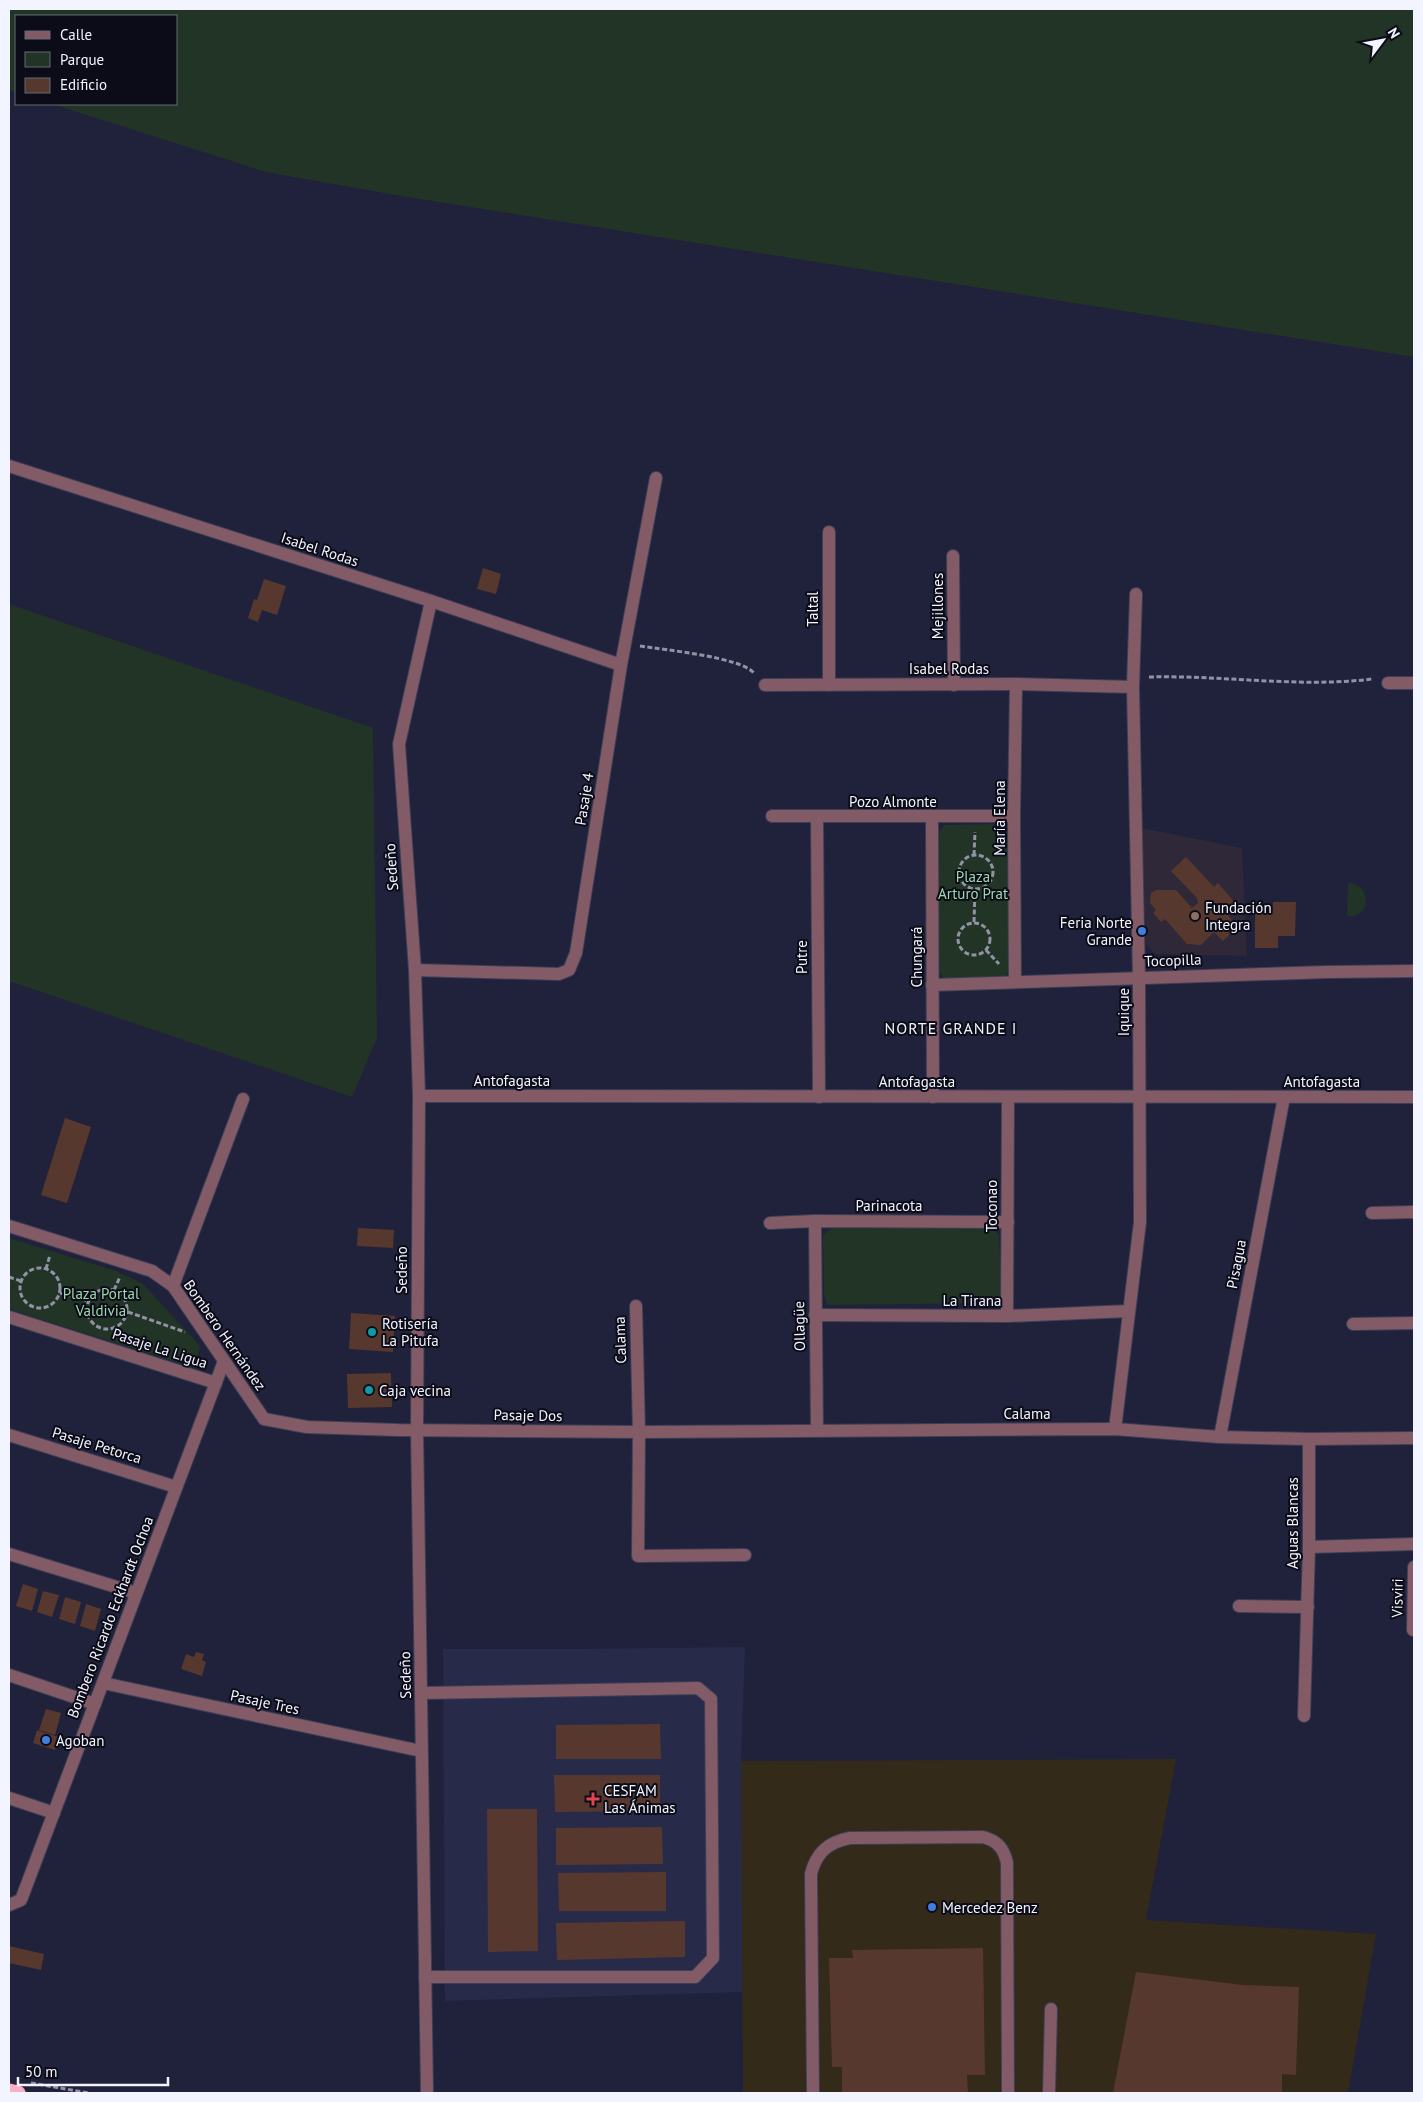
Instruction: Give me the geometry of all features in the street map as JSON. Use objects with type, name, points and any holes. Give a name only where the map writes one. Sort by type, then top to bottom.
[{"type":"highway","points":[[9,2092],[23,2088]]},
{"type":"street","name":"Isabel Rodas","points":[[9,466],[431,601],[621,665]]},
{"type":"street","name":"Pasaje 4","points":[[415,970],[559,974],[569,970],[576,953],[621,665],[656,478]]},
{"type":"street","name":"Taltal","points":[[828,685],[829,532]]},
{"type":"street","name":"Mejillones","points":[[952,556],[954,685]]},
{"type":"street","name":"Iquique","points":[[1115,1430],[1140,1222],[1139,978],[1133,682],[1136,594]]},
{"type":"street","name":"Sedeño","points":[[427,2093],[417,1430],[419,1096],[415,970],[399,744],[431,601]]},
{"type":"street","name":"Isabel Rodas","points":[[765,685],[954,685],[1133,682]]},
{"type":"street","points":[[1388,683],[1414,683]]},
{"type":"street","name":"María Elena","points":[[1016,684],[1014,816],[1016,982]]},
{"type":"street","name":"Pozo Almonte","points":[[772,816],[1014,816]]},
{"type":"street","name":"Putre","points":[[817,817],[819,1097]]},
{"type":"street","name":"Chungará","points":[[932,817],[933,1097]]},
{"type":"street","name":"Tocopilla","points":[[932,984],[1414,971]]},
{"type":"street","name":"Antofagasta","points":[[419,1096],[1414,1097]]},
{"type":"street","name":"Toconao","points":[[1007,1316],[1008,1097]]},
{"type":"street","name":"Pisagua","points":[[1220,1437],[1284,1097]]},
{"type":"street","points":[[173,1286],[243,1098]]},
{"type":"street","points":[[1372,1213],[1414,1212]]},
{"type":"street","name":"Parinacota","points":[[770,1223],[814,1221],[1008,1222]]},
{"type":"street","name":"Ollagüe","points":[[814,1221],[818,1430]]},
{"type":"street","name":"Bombero Hernández","points":[[9,1226],[152,1272],[173,1286],[264,1419],[307,1427],[417,1430]]},
{"type":"street","name":"Calama","points":[[636,1306],[639,1432],[638,1556],[745,1555]]},
{"type":"street","name":"La Tirana","points":[[815,1315],[1007,1316],[1129,1311]]},
{"type":"street","name":"Pasaje La Ligua","points":[[9,1317],[216,1383]]},
{"type":"street","points":[[1353,1324],[1414,1324]]},
{"type":"street","name":"Bombero Ricardo Eckhardt Ochoa","points":[[9,1905],[21,1900],[224,1361]]},
{"type":"street","name":"Pasaje Dos","points":[[417,1430],[639,1432]]},
{"type":"street","name":"Calama","points":[[639,1432],[1115,1430],[1220,1437],[1309,1439],[1414,1438]]},
{"type":"street","name":"Pasaje Petorca","points":[[9,1435],[176,1487]]},
{"type":"street","name":"Aguas Blancas","points":[[1304,1716],[1308,1608],[1309,1439]]},
{"type":"street","points":[[1309,1547],[1414,1544]]},
{"type":"street","points":[[9,1554],[136,1593]]},
{"type":"street","name":"Visviri","points":[[1413,1630],[1414,1567]]},
{"type":"street","points":[[1238,1606],[1308,1608]]},
{"type":"street","points":[[9,1675],[95,1704]]},
{"type":"street","name":"Pasaje Tres","points":[[103,1683],[421,1751]]},
{"type":"street","points":[[422,1693],[698,1688],[711,1699],[713,1958],[696,1976],[425,1977]]},
{"type":"street","points":[[9,1798],[54,1813]]},
{"type":"street","points":[[813,2093],[812,1874],[818,1856],[831,1843],[850,1838],[983,1837],[996,1842],[1000,1846],[1007,1863],[1008,2093]]},
{"type":"street","points":[[1049,2093],[1051,2009]]},
{"type":"path","points":[[625,644],[730,661],[750,668],[765,685]]},
{"type":"path","points":[[1133,682],[1186,676],[1352,682],[1378,678],[1388,683]]},
{"type":"path","points":[[974,855],[976,817]]},
{"type":"path","points":[[974,855],[987,859],[993,868],[992,879],[988,884],[975,889],[963,883],[959,872],[962,862],[974,855]]},
{"type":"path","points":[[974,922],[975,889]]},
{"type":"path","points":[[974,922],[984,926],[990,935],[989,946],[981,953],[976,954],[966,952],[958,940],[961,930],[969,923],[974,922]]},
{"type":"path","points":[[46,1269],[50,1254]]},
{"type":"path","points":[[36,1268],[46,1269],[54,1274],[58,1280],[60,1293],[53,1304],[47,1308],[34,1308],[23,1300],[20,1294],[21,1281],[30,1271],[36,1268]]},
{"type":"path","points":[[114,1290],[122,1272]]},
{"type":"path","points":[[9,1277],[21,1281]]},
{"type":"path","points":[[104,1288],[114,1290],[123,1296],[127,1302],[128,1312],[124,1322],[119,1326],[106,1330],[90,1320],[87,1307],[88,1301],[104,1288]]},
{"type":"path","points":[[60,1293],[88,1301]]},
{"type":"path","points":[[128,1312],[193,1335],[187,1328]]},
{"type":"path","points":[[23,2088],[89,2093]]},
{"type":"shaded area","name":"Fundación Integra","points":[[1142,828],[1242,848],[1247,956],[1155,954],[1146,944]]},
{"type":"shaded area","name":"CESFAM Las Ánimas","points":[[745,1647],[741,1761],[744,1992],[445,2001],[443,1649]]},
{"type":"shaded area","points":[[1176,1759],[1146,1920],[1376,1934],[1348,2093],[743,2093],[741,1761]]},
{"type":"green space","points":[[9,9],[1414,9],[1414,357],[401,196],[266,172],[55,105],[178,105],[178,15],[15,15],[15,92],[9,90]]},
{"type":"green space","points":[[9,604],[373,728],[377,1038],[352,1097],[9,981]]},
{"type":"green space","name":"Plaza Arturo Prat","points":[[997,824],[1009,836],[1009,971],[1002,980],[945,979],[940,973],[937,834],[945,825]]},
{"type":"green space","points":[[1348,883],[1362,889],[1365,895],[1364,908],[1361,913],[1355,916],[1347,916]]},
{"type":"green space","points":[[833,1227],[991,1228],[999,1235],[1002,1295],[992,1303],[827,1305],[824,1294],[823,1235]]},
{"type":"green space","name":"Plaza Portal Valdivia","points":[[9,1238],[116,1271],[142,1283],[200,1346],[195,1368],[9,1309]]},
{"type":"building","points":[[483,568],[501,574],[496,594],[477,589]]},
{"type":"building","points":[[264,579],[286,586],[277,615],[262,610],[258,622],[248,618],[254,599],[257,600]]},
{"type":"building","points":[[1186,857],[1214,887],[1218,883],[1237,905],[1228,915],[1237,927],[1223,941],[1214,932],[1201,945],[1187,944],[1165,919],[1161,922],[1153,913],[1156,910],[1150,903],[1151,893],[1156,890],[1176,890],[1192,908],[1198,903],[1197,898],[1171,871]]},
{"type":"building","points":[[1273,902],[1296,902],[1295,936],[1278,936],[1278,948],[1255,948],[1255,914],[1272,914]]},
{"type":"building","points":[[65,1118],[91,1127],[67,1203],[41,1195]]},
{"type":"building","points":[[358,1228],[394,1230],[393,1248],[357,1246]]},
{"type":"building","name":"Rotisería La Pitufa","points":[[351,1313],[395,1316],[393,1352],[349,1349]]},
{"type":"building","name":"Caja vecina","points":[[391,1373],[392,1407],[348,1408],[347,1374]]},
{"type":"building","points":[[23,1584],[38,1589],[32,1611],[16,1606]]},
{"type":"building","points":[[43,1591],[59,1595],[52,1617],[37,1612]]},
{"type":"building","points":[[65,1597],[81,1602],[75,1624],[59,1619]]},
{"type":"building","points":[[86,1604],[101,1609],[95,1631],[80,1626]]},
{"type":"building","points":[[196,1652],[204,1654],[202,1660],[206,1662],[202,1676],[181,1669],[186,1654],[194,1657]]},
{"type":"building","points":[[46,1709],[61,1713],[55,1735],[39,1730]]},
{"type":"building","points":[[660,1724],[661,1759],[556,1759],[556,1725]]},
{"type":"building","name":"Agoban","points":[[37,1730],[59,1737],[55,1750],[33,1743]]},
{"type":"building","points":[[554,1775],[660,1775],[660,1811],[555,1812]]},
{"type":"building","points":[[487,1809],[537,1809],[538,1951],[488,1952]]},
{"type":"building","points":[[662,1827],[663,1864],[556,1865],[556,1828]]},
{"type":"building","points":[[666,1872],[666,1911],[559,1911],[558,1873]]},
{"type":"building","points":[[685,1921],[685,1957],[557,1960],[556,1923]]},
{"type":"building","points":[[9,1946],[44,1954],[41,1970],[9,1963]]},
{"type":"building","points":[[983,1948],[985,2075],[967,2075],[968,2093],[842,2093],[842,2067],[832,2067],[829,1958],[853,1958],[852,1950]]},
{"type":"building","points":[[1136,1972],[1243,1985],[1299,1987],[1296,2075],[1282,2074],[1282,2093],[1113,2093]]},
{"type":"place","name":"Fundación Integra","points":[[1195,916]]},
{"type":"place","name":"Feria Norte Grande","points":[[1142,931]]},
{"type":"place","name":"Rotisería La Pitufa","points":[[372,1332]]},
{"type":"place","name":"Caja vecina","points":[[369,1390]]},
{"type":"place","name":"Agoban","points":[[46,1740]]},
{"type":"place","name":"CESFAM Las Ánimas","points":[[593,1799]]},
{"type":"place","name":"Mercedez Benz","points":[[932,1907]]},
{"type":"district","name":"NORTE GRANDE I","points":[[951,1028]]}]
